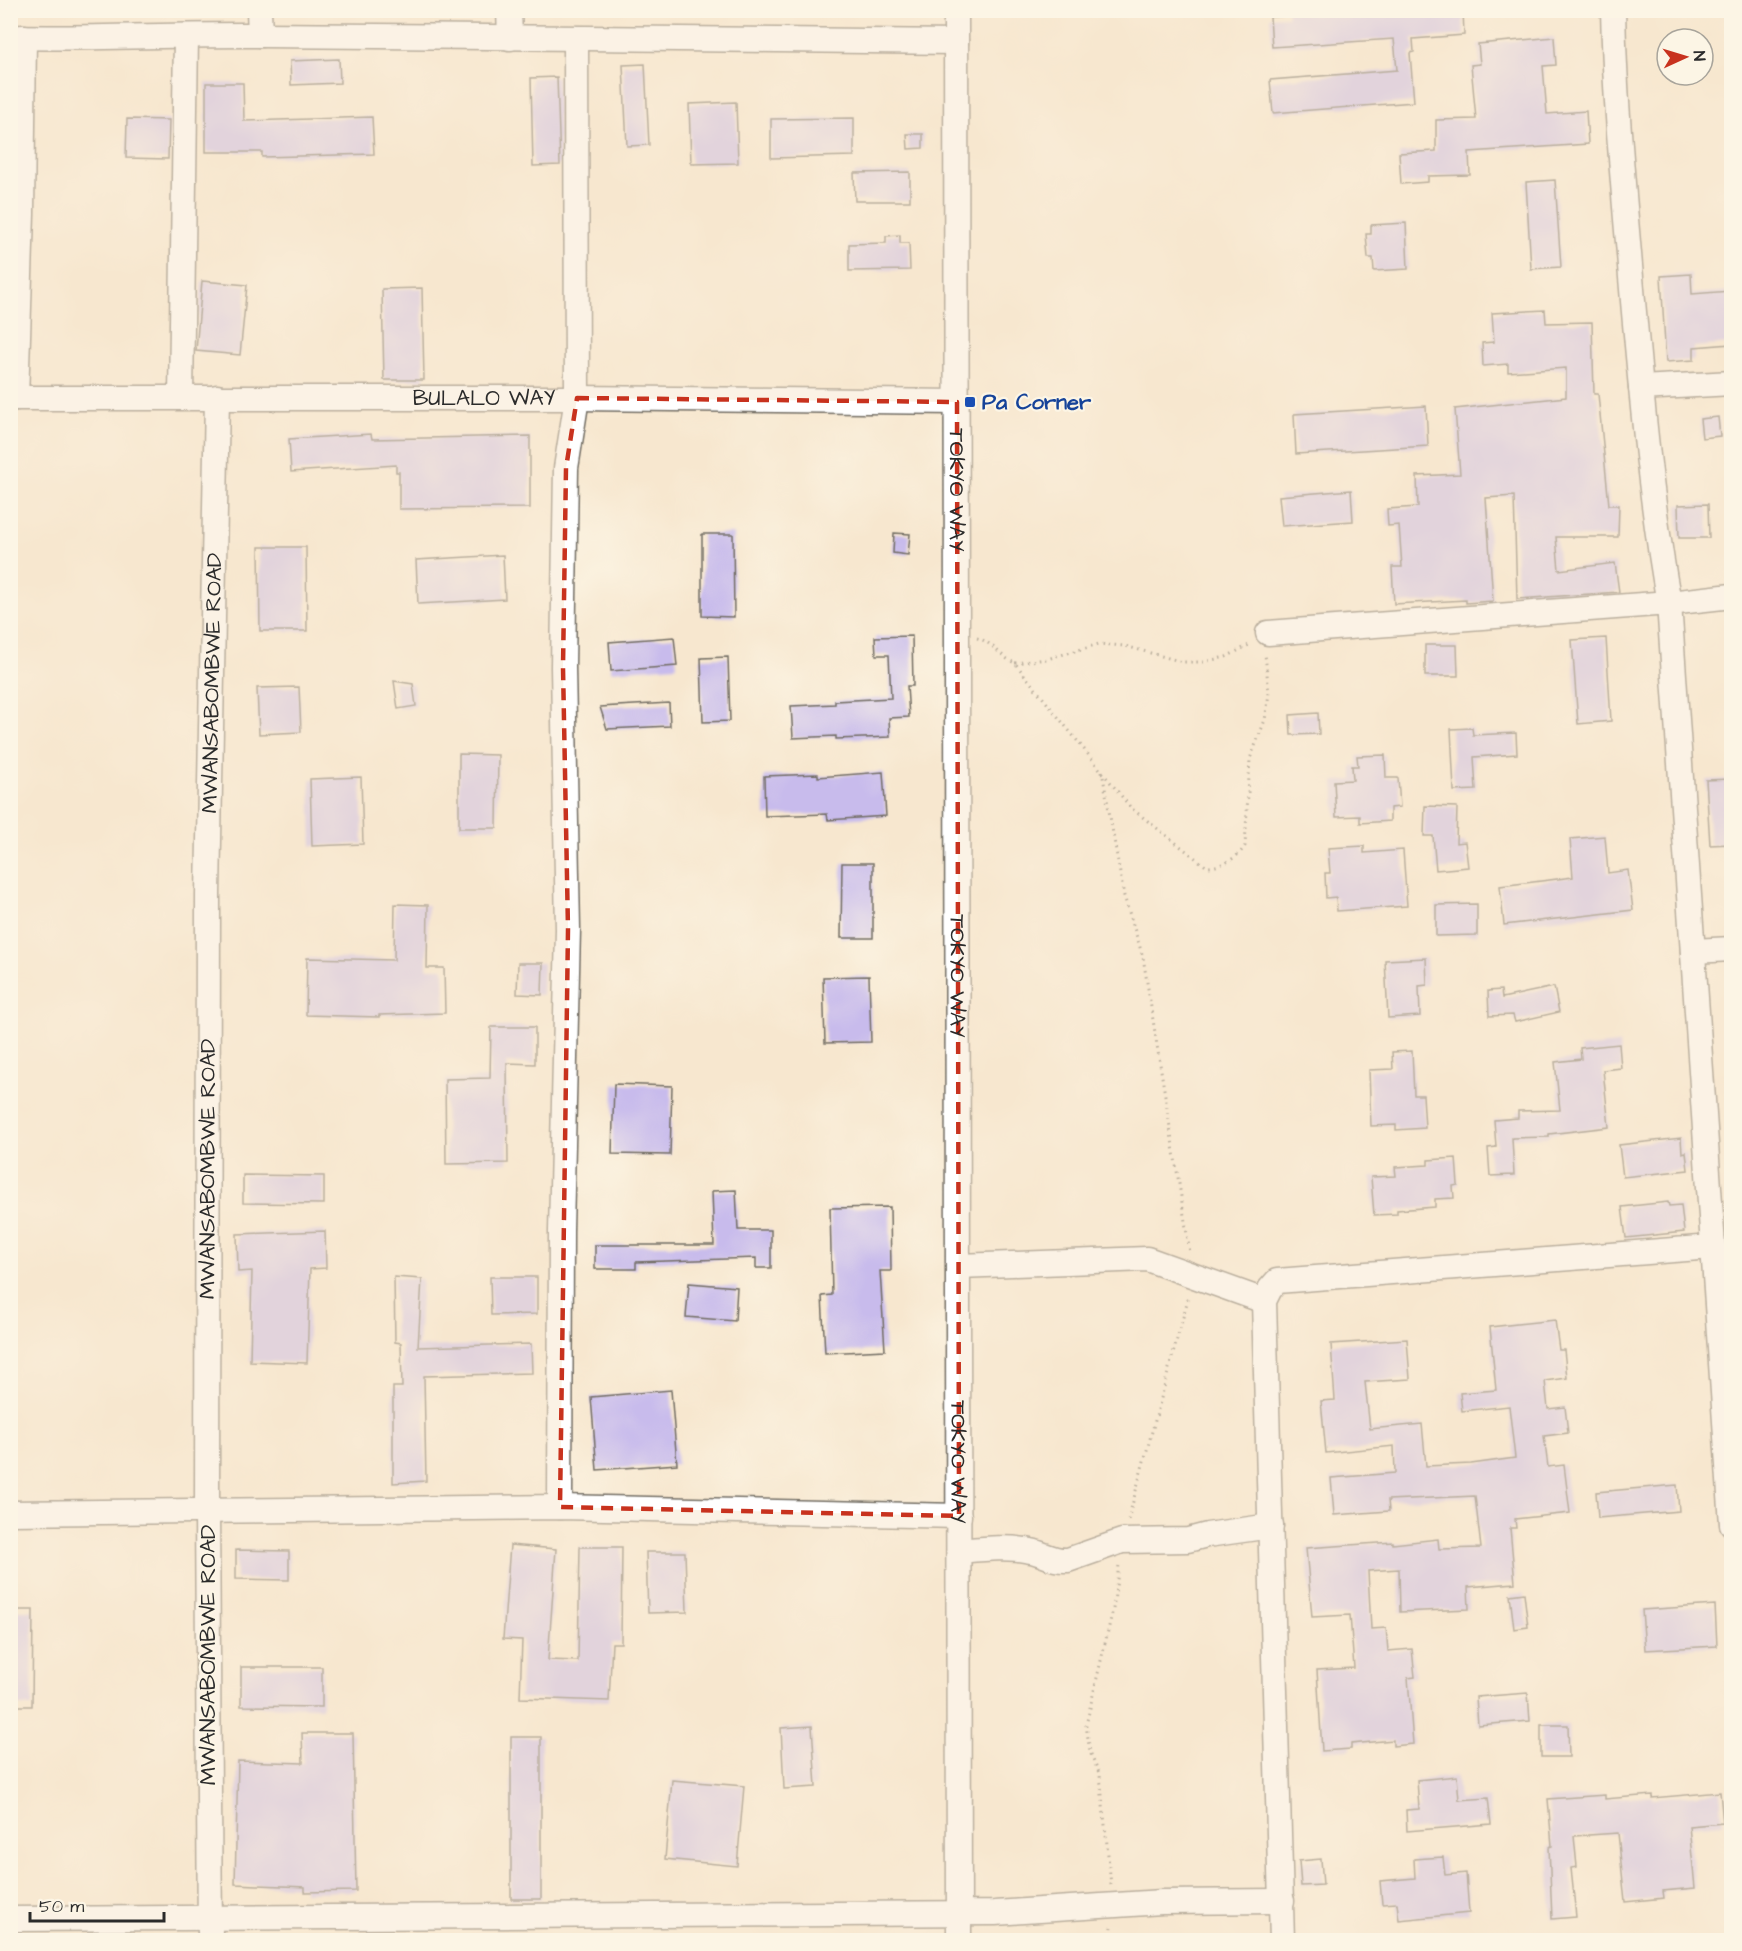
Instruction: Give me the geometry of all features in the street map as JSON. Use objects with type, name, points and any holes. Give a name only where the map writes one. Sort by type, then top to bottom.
[{"type":"street","points":[[259,10],[260,35]]},
{"type":"street","points":[[509,10],[510,38]]},
{"type":"street","name":"TOKYO WAY","points":[[956,10],[959,1941]]},
{"type":"street","points":[[1613,10],[1624,194],[1641,388],[1659,546],[1669,603],[1712,1247],[1723,1286],[1731,1524]]},
{"type":"street","points":[[13,398],[22,214],[17,37],[260,35],[956,42]]},
{"type":"street","points":[[181,397],[186,36]]},
{"type":"street","points":[[560,1508],[561,1242],[567,929],[563,667],[566,468],[577,398],[576,39]]},
{"type":"street","points":[[1641,388],[1731,383]]},
{"type":"street","name":"MWANSABOMBWE ROAD","points":[[210,1930],[207,1510],[208,895],[216,397]]},
{"type":"street","name":"BULALO WAY","points":[[13,398],[577,398],[957,402]]},
{"type":"street","points":[[1265,635],[1669,603],[1731,596]]},
{"type":"street","points":[[1693,951],[1731,949]]},
{"type":"street","points":[[1282,1941],[1264,1301],[1270,1289],[1277,1281],[1712,1247]]},
{"type":"street","points":[[959,1266],[1147,1260],[1264,1301]]},
{"type":"street","points":[[10,1513],[560,1508],[959,1516]]},
{"type":"street","points":[[959,1551],[1031,1551],[1054,1560],[1068,1560],[1122,1541],[1188,1540],[1271,1526]]},
{"type":"street","points":[[10,1919],[210,1930],[994,1913],[1193,1901],[1282,1901]]},
{"type":"path","points":[[957,636],[984,640],[1015,663],[1131,808],[1207,867],[1215,867],[1241,853],[1245,846],[1250,759],[1265,720],[1269,694],[1265,635],[1226,657],[1203,662],[1183,662],[1125,646],[1099,644],[1047,659],[1015,663]]},
{"type":"path","points":[[1102,771],[1124,896],[1143,957],[1194,1276],[1122,1541],[1113,1609],[1086,1725],[1090,1752],[1100,1775],[1113,1905],[1109,1941]]},
{"type":"highlighted area","points":[[577,398],[957,402],[959,1516],[560,1507],[568,929],[563,667],[566,468]]},
{"type":"building","points":[[1287,10],[1314,10],[1315,14],[1361,10],[1463,10],[1464,35],[1413,39],[1414,52],[1410,53],[1414,102],[1273,113],[1270,80],[1397,70],[1394,39],[1272,47],[1270,17],[1288,16]]},
{"type":"building","points":[[1554,37],[1556,65],[1543,66],[1547,114],[1586,111],[1588,144],[1469,152],[1470,175],[1428,176],[1428,182],[1401,184],[1399,153],[1436,151],[1436,120],[1476,119],[1471,65],[1480,64],[1478,44]]},
{"type":"building","points":[[339,59],[340,83],[291,85],[290,61]]},
{"type":"building","points":[[645,64],[649,145],[627,146],[623,65]]},
{"type":"building","points":[[557,77],[560,165],[533,166],[531,78]]},
{"type":"building","points":[[206,83],[243,83],[244,121],[372,117],[374,154],[262,157],[262,152],[206,152]]},
{"type":"building","points":[[736,102],[738,163],[691,164],[689,104]]},
{"type":"building","points":[[854,118],[854,156],[771,158],[771,119]]},
{"type":"building","points":[[127,119],[169,120],[168,159],[126,158]]},
{"type":"building","points":[[907,134],[923,134],[923,148],[908,149]]},
{"type":"building","points":[[910,172],[910,201],[855,201],[854,173]]},
{"type":"building","points":[[1555,180],[1561,267],[1531,269],[1526,182]]},
{"type":"building","points":[[1406,223],[1408,269],[1374,271],[1373,258],[1368,258],[1366,234],[1371,234],[1371,225]]},
{"type":"building","points":[[900,235],[900,243],[909,243],[910,270],[849,271],[849,244],[886,243],[886,236]]},
{"type":"building","points":[[1691,274],[1692,294],[1730,291],[1731,344],[1694,347],[1694,360],[1666,362],[1661,276]]},
{"type":"building","points":[[202,281],[247,285],[240,355],[196,351]]},
{"type":"building","points":[[422,288],[424,380],[384,380],[382,289]]},
{"type":"building","points":[[1545,310],[1546,323],[1592,322],[1594,394],[1598,394],[1609,505],[1619,505],[1618,537],[1556,537],[1559,570],[1615,563],[1619,592],[1517,599],[1514,496],[1486,498],[1493,601],[1466,603],[1466,600],[1394,604],[1392,567],[1402,567],[1399,525],[1388,526],[1387,509],[1418,507],[1417,476],[1460,474],[1455,409],[1566,397],[1566,368],[1508,372],[1508,364],[1483,366],[1482,343],[1494,342],[1492,313]]},
{"type":"building","points":[[1426,406],[1428,446],[1296,454],[1294,414]]},
{"type":"building","points":[[1718,417],[1720,436],[1702,438],[1700,419]]},
{"type":"building","points":[[371,434],[372,439],[530,436],[530,508],[399,509],[399,472],[396,472],[396,465],[291,472],[289,439]]},
{"type":"building","points":[[1351,490],[1353,521],[1282,526],[1279,496]]},
{"type":"building","points":[[1708,504],[1709,538],[1679,538],[1678,505]]},
{"type":"building","points":[[894,533],[910,534],[908,555],[893,553]]},
{"type":"building","points":[[702,534],[733,534],[734,617],[702,616]]},
{"type":"building","points":[[259,547],[306,547],[307,631],[260,631]]},
{"type":"building","points":[[503,555],[505,599],[418,604],[416,560]]},
{"type":"building","points":[[912,636],[913,686],[907,686],[909,717],[889,718],[890,737],[793,738],[791,706],[891,698],[889,655],[876,655],[875,637]]},
{"type":"building","points":[[674,637],[677,666],[611,671],[609,642]]},
{"type":"building","points":[[1606,638],[1611,721],[1578,724],[1572,640]]},
{"type":"building","points":[[1425,645],[1457,645],[1458,676],[1425,676]]},
{"type":"building","points":[[728,657],[730,721],[703,722],[701,658]]},
{"type":"building","points":[[394,681],[413,684],[416,706],[398,709]]},
{"type":"building","points":[[299,687],[301,732],[259,734],[257,688]]},
{"type":"building","points":[[669,703],[670,726],[607,729],[600,707]]},
{"type":"building","points":[[1318,713],[1319,734],[1291,735],[1290,715]]},
{"type":"building","points":[[1472,728],[1473,735],[1516,733],[1517,754],[1474,757],[1476,790],[1454,791],[1451,729]]},
{"type":"building","points":[[459,754],[498,755],[497,828],[459,828]]},
{"type":"building","points":[[1385,755],[1386,778],[1398,778],[1400,807],[1390,808],[1390,821],[1360,823],[1360,816],[1336,817],[1334,781],[1353,780],[1352,766],[1358,766],[1357,756]]},
{"type":"building","points":[[883,772],[886,816],[828,820],[827,814],[765,816],[764,776],[818,774],[818,777]]},
{"type":"building","points":[[361,777],[363,844],[312,846],[310,779]]},
{"type":"building","points":[[1731,779],[1731,844],[1710,845],[1706,780]]},
{"type":"building","points":[[1425,806],[1457,807],[1456,843],[1465,842],[1468,867],[1436,870],[1433,836],[1424,836]]},
{"type":"building","points":[[1605,836],[1608,873],[1628,870],[1633,910],[1504,925],[1500,886],[1573,877],[1570,839]]},
{"type":"building","points":[[1364,846],[1364,853],[1403,850],[1407,906],[1337,911],[1336,897],[1326,898],[1325,873],[1330,873],[1328,848]]},
{"type":"building","points":[[842,863],[873,863],[873,938],[841,938]]},
{"type":"building","points":[[395,904],[428,905],[427,968],[444,968],[445,1013],[379,1015],[379,1017],[306,1015],[307,958],[394,960]]},
{"type":"building","points":[[1477,904],[1477,935],[1436,936],[1436,905]]},
{"type":"building","points":[[1426,958],[1427,985],[1419,986],[1420,1016],[1388,1018],[1385,960]]},
{"type":"building","points":[[518,963],[543,963],[542,995],[517,994]]},
{"type":"building","points":[[869,976],[871,1042],[825,1043],[823,977]]},
{"type":"building","points":[[1554,987],[1559,1012],[1515,1022],[1513,1015],[1489,1016],[1488,991],[1501,990],[1502,998]]},
{"type":"building","points":[[491,1027],[535,1027],[535,1064],[507,1063],[508,1163],[446,1164],[445,1079],[490,1078]]},
{"type":"building","points":[[1619,1044],[1621,1068],[1603,1070],[1609,1127],[1549,1134],[1549,1137],[1512,1138],[1514,1175],[1490,1176],[1488,1148],[1496,1147],[1494,1120],[1518,1118],[1518,1111],[1560,1110],[1555,1062],[1581,1059],[1580,1048]]},
{"type":"building","points":[[1412,1051],[1414,1095],[1423,1095],[1425,1128],[1396,1130],[1396,1125],[1371,1126],[1369,1070],[1393,1069],[1392,1052]]},
{"type":"building","points":[[614,1084],[672,1086],[670,1155],[612,1154]]},
{"type":"building","points":[[1681,1138],[1682,1153],[1686,1152],[1688,1170],[1623,1177],[1619,1145]]},
{"type":"building","points":[[1456,1158],[1458,1185],[1453,1186],[1454,1198],[1435,1199],[1435,1207],[1397,1210],[1397,1214],[1374,1215],[1371,1177],[1396,1176],[1395,1167],[1428,1165],[1428,1160]]},
{"type":"building","points":[[243,1175],[324,1176],[324,1204],[243,1203]]},
{"type":"building","points":[[736,1190],[738,1230],[771,1230],[771,1268],[756,1268],[756,1258],[636,1262],[636,1269],[595,1269],[595,1245],[714,1245],[712,1191]]},
{"type":"building","points":[[1668,1202],[1669,1206],[1681,1205],[1684,1232],[1626,1238],[1622,1207]]},
{"type":"building","points":[[890,1207],[891,1271],[880,1271],[885,1350],[825,1353],[822,1296],[832,1295],[830,1208]]},
{"type":"building","points":[[325,1231],[326,1268],[310,1269],[307,1363],[250,1361],[252,1271],[238,1272],[237,1234]]},
{"type":"building","points":[[394,1277],[422,1279],[418,1347],[531,1344],[532,1373],[424,1376],[426,1481],[393,1483],[393,1387],[402,1387],[401,1343],[395,1342]]},
{"type":"building","points":[[490,1277],[537,1277],[537,1314],[491,1315]]},
{"type":"building","points":[[689,1283],[737,1287],[735,1321],[686,1317]]},
{"type":"building","points":[[1555,1320],[1559,1350],[1564,1350],[1567,1378],[1545,1381],[1548,1409],[1565,1407],[1568,1433],[1544,1436],[1548,1467],[1564,1465],[1570,1513],[1515,1519],[1516,1528],[1510,1528],[1515,1583],[1468,1587],[1469,1609],[1400,1612],[1399,1569],[1368,1571],[1371,1629],[1386,1628],[1388,1651],[1412,1649],[1415,1677],[1408,1678],[1413,1744],[1393,1746],[1393,1740],[1351,1744],[1351,1749],[1322,1751],[1317,1670],[1354,1668],[1350,1615],[1312,1617],[1306,1548],[1393,1542],[1393,1544],[1438,1539],[1439,1549],[1481,1548],[1475,1496],[1388,1500],[1389,1511],[1334,1515],[1331,1478],[1395,1473],[1394,1446],[1326,1453],[1321,1401],[1335,1400],[1331,1344],[1407,1339],[1410,1379],[1365,1382],[1370,1429],[1422,1424],[1426,1466],[1471,1464],[1515,1458],[1509,1406],[1462,1411],[1460,1393],[1496,1390],[1490,1327]]},
{"type":"building","points":[[671,1390],[677,1464],[597,1470],[591,1397]]},
{"type":"building","points":[[1677,1485],[1679,1511],[1598,1518],[1596,1492]]},
{"type":"building","points":[[510,1545],[556,1549],[548,1660],[578,1661],[580,1547],[622,1547],[621,1643],[612,1643],[609,1701],[520,1698],[522,1640],[503,1639]]},
{"type":"building","points":[[236,1550],[289,1551],[289,1580],[236,1579]]},
{"type":"building","points":[[646,1552],[685,1552],[687,1612],[648,1613]]},
{"type":"building","points":[[1524,1593],[1528,1627],[1514,1629],[1510,1595]]},
{"type":"building","points":[[1715,1605],[1717,1646],[1645,1650],[1642,1610]]},
{"type":"building","points":[[10,1610],[33,1610],[32,1706],[10,1706]]},
{"type":"building","points":[[241,1667],[322,1667],[322,1707],[241,1706]]},
{"type":"building","points":[[1528,1693],[1530,1721],[1478,1725],[1476,1697]]},
{"type":"building","points":[[1541,1725],[1568,1725],[1569,1757],[1541,1757]]},
{"type":"building","points":[[812,1726],[816,1787],[784,1789],[781,1728]]},
{"type":"building","points":[[302,1733],[353,1733],[356,1891],[305,1892],[305,1887],[235,1884],[238,1761],[303,1763]]},
{"type":"building","points":[[511,1737],[541,1737],[541,1899],[511,1899]]},
{"type":"building","points":[[1457,1776],[1459,1800],[1488,1798],[1491,1824],[1407,1831],[1406,1810],[1419,1809],[1417,1780]]},
{"type":"building","points":[[672,1780],[744,1786],[737,1866],[665,1859]]},
{"type":"building","points":[[1720,1792],[1723,1823],[1689,1826],[1695,1888],[1663,1891],[1664,1898],[1625,1902],[1618,1833],[1574,1836],[1577,1867],[1571,1868],[1576,1917],[1552,1919],[1549,1847],[1552,1846],[1548,1799],[1605,1795],[1605,1799],[1652,1795],[1652,1798]]},
{"type":"building","points":[[1443,1857],[1445,1875],[1466,1873],[1469,1913],[1399,1920],[1397,1903],[1382,1904],[1380,1881],[1415,1878],[1414,1859]]},
{"type":"building","points":[[1321,1859],[1323,1885],[1301,1886],[1299,1861]]},
{"type":"place","name":"Pa Corner","points":[[970,402]]}]
